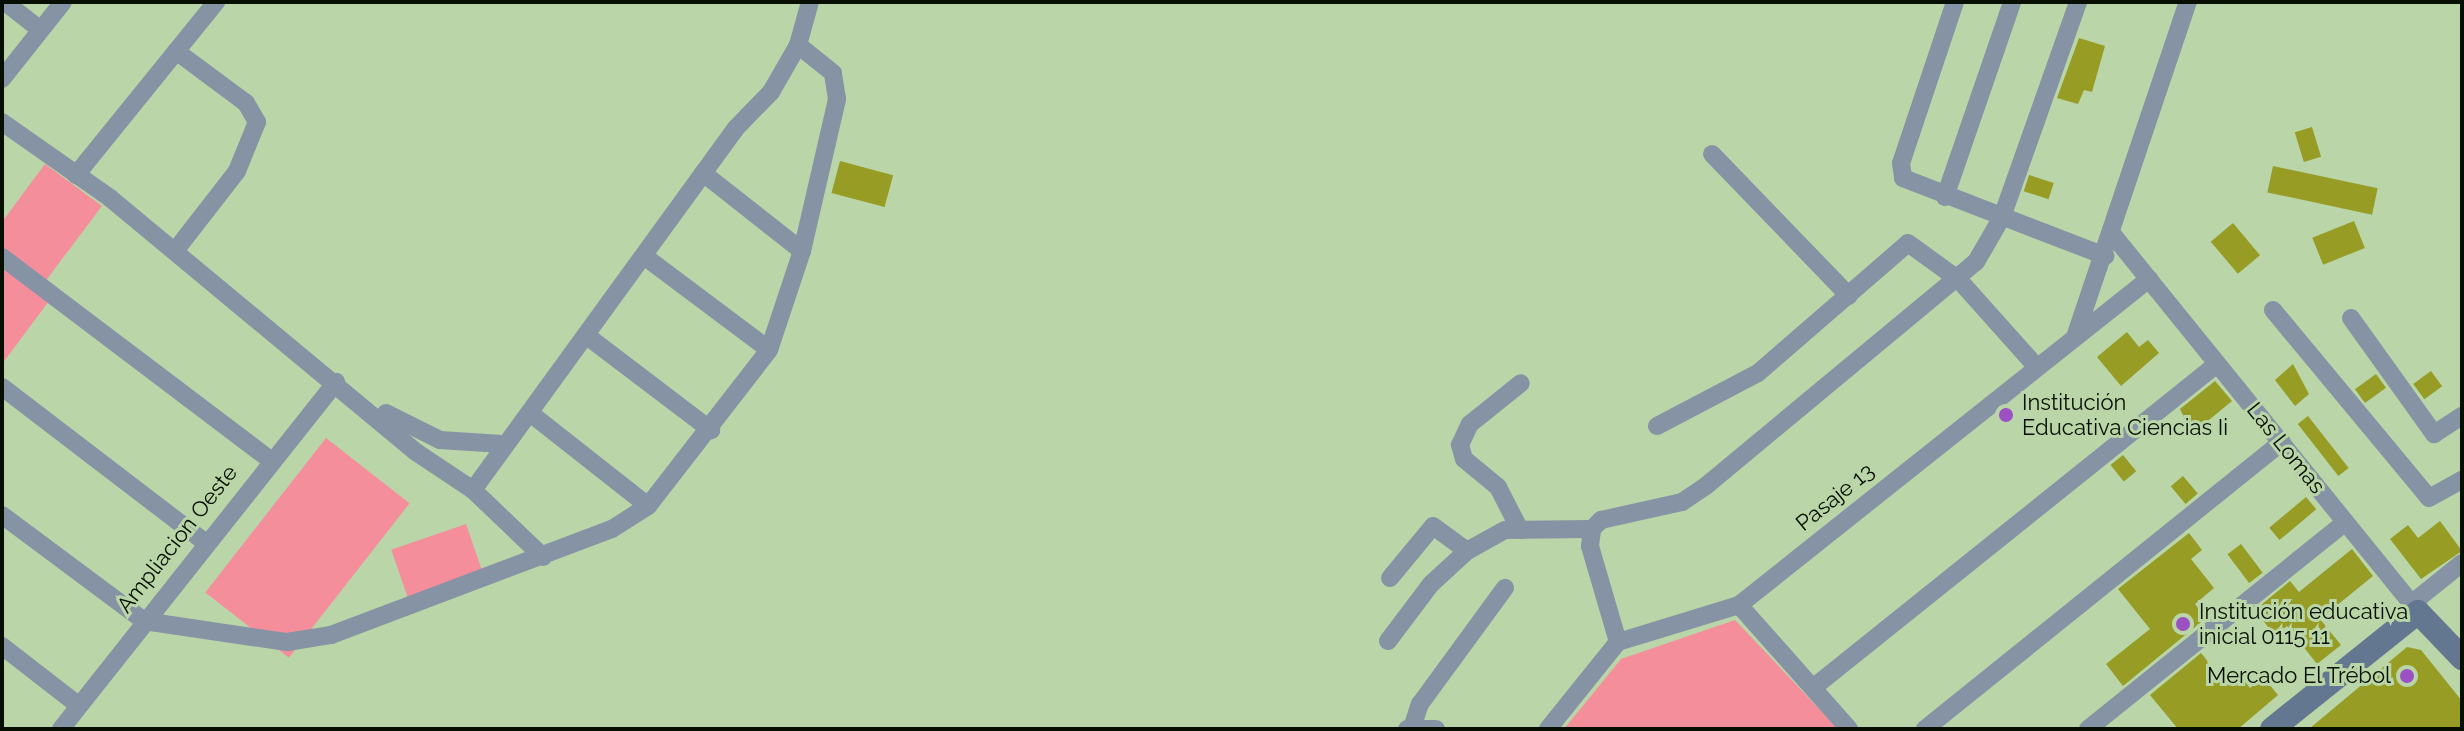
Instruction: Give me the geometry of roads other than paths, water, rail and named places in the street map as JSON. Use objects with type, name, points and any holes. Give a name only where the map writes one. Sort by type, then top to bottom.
[{"type":"street","points":[[5,2],[38,28]]},
{"type":"street","points":[[2,79],[38,28],[63,2]]},
{"type":"street","points":[[76,175],[216,2]]},
{"type":"street","points":[[473,490],[502,444],[530,413],[703,173],[771,92],[798,45],[810,2]]},
{"type":"street","points":[[1955,2],[1899,172],[1945,197],[2105,256]]},
{"type":"street","points":[[1945,197],[2012,2]]},
{"type":"street","points":[[1548,729],[1618,642],[1590,546],[1592,529],[1601,520],[1682,502],[1959,280],[2002,217],[2078,2]]},
{"type":"street","points":[[2075,337],[2113,235],[2188,2]]},
{"type":"street","points":[[2,515],[144,621],[310,641],[543,557],[648,506],[711,430],[769,350],[802,251],[837,99],[833,73],[798,45]]},
{"type":"street","points":[[175,251],[237,171],[257,122],[246,103],[176,51]]},
{"type":"street","points":[[2,122],[175,251],[336,382],[416,452],[473,490],[543,557]]},
{"type":"street","points":[[1712,154],[1849,296]]},
{"type":"street","points":[[703,173],[802,251]]},
{"type":"street","name":"Las Lomas","points":[[2113,235],[2415,608],[2462,658]]},
{"type":"street","points":[[1657,426],[1758,373],[1908,243],[1959,280],[2036,366]]},
{"type":"street","points":[[644,256],[769,350]]},
{"type":"street","points":[[2,257],[269,459]]},
{"type":"street","name":"Pasaje 13","points":[[1618,642],[1739,605],[2149,279]]},
{"type":"street","points":[[2273,310],[2429,498],[2462,480]]},
{"type":"street","points":[[2351,318],[2434,434],[2462,416]]},
{"type":"street","points":[[587,336],[711,430]]},
{"type":"street","points":[[1814,687],[2217,364]]},
{"type":"street","points":[[336,382],[415,432],[463,445],[502,444]]},
{"type":"street","name":"Ampliacion Oeste","points":[[61,729],[269,459],[336,382]]},
{"type":"street","points":[[1520,530],[1498,487],[1464,459],[1460,445],[1470,424],[1521,383]]},
{"type":"street","points":[[2,387],[205,542]]},
{"type":"street","points":[[530,413],[648,506]]},
{"type":"street","points":[[1925,729],[2282,442]]},
{"type":"street","points":[[2088,729],[2345,522]]},
{"type":"street","points":[[1390,578],[1433,526],[1467,551]]},
{"type":"street","points":[[1388,641],[1431,584],[1467,551],[1505,530],[1592,529]]},
{"type":"street","points":[[2272,729],[2415,608],[2462,563]]},
{"type":"street","points":[[1436,729],[1410,727],[1420,704],[1505,588]]},
{"type":"street","points":[[1739,605],[1849,729]]},
{"type":"street","points":[[2,646],[78,705]]},
{"type":"place","name":"Institución Educativa Ciencias Ii","points":[[2006,415]]},
{"type":"place","name":"Institución educativa inicial 0115 11","points":[[2183,624]]},
{"type":"place","name":"Mercado El Trébol","points":[[2407,676]]}]
